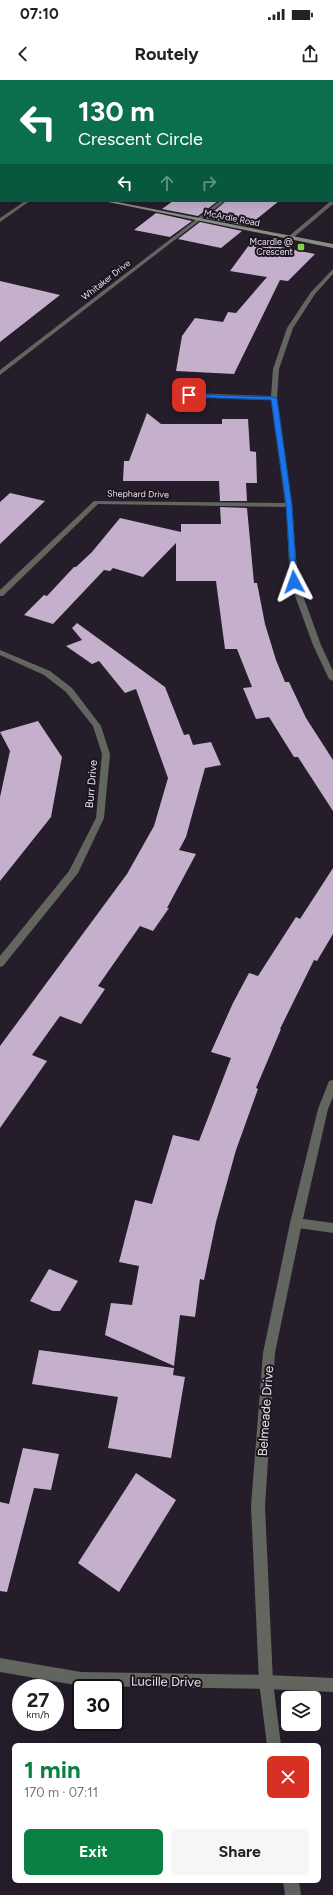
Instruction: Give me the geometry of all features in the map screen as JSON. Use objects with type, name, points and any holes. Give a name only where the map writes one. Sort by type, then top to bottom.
[{"type":"main road","name":"McArdle Road","points":[[110,202],[333,246]]},
{"type":"street","points":[[0,220],[27,202]]},
{"type":"street","name":"Whitaker Drive","points":[[0,373],[222,202]]},
{"type":"street","points":[[291,237],[332,202]]},
{"type":"street","points":[[333,271],[312,293],[290,328],[276,369],[274,398],[289,505],[294,582],[317,645],[333,679]]},
{"type":"street","points":[[189,395],[274,398]]},
{"type":"street","name":"Shephard Drive","points":[[0,594],[96,502],[289,505]]},
{"type":"street","name":"Burr Drive","points":[[0,652],[47,672],[69,690],[97,726],[106,754],[100,818],[73,873],[0,963]]},
{"type":"street","name":"Belmeade Drive","points":[[274,1743],[266,1682],[258,1506],[269,1353],[296,1223],[323,1109],[333,1084]]},
{"type":"street","points":[[296,1223],[333,1228]]},
{"type":"street","name":"Lucille Drive","points":[[0,1665],[81,1679],[266,1682],[333,1685]]},
{"type":"street","points":[[291,1883],[293,1895]]},
{"type":"building","points":[[172,202],[217,202],[198,216],[162,209]]},
{"type":"building","points":[[225,202],[278,202],[248,226],[206,218]]},
{"type":"building","points":[[156,213],[192,221],[170,237],[134,230]]},
{"type":"building","points":[[200,222],[242,231],[221,248],[178,239]]},
{"type":"building","points":[[252,241],[315,254],[288,281],[280,280],[234,374],[176,371],[182,336],[195,318],[223,322],[228,312],[236,313],[267,277],[230,271]]},
{"type":"building","points":[[0,281],[60,295],[0,342]]},
{"type":"building","points":[[147,413],[161,424],[222,424],[222,419],[248,419],[250,451],[256,452],[257,483],[246,483],[247,501],[220,501],[219,481],[123,481],[124,461],[129,461]]},
{"type":"building","points":[[10,493],[45,501],[0,544],[0,502]]},
{"type":"building","points":[[220,507],[247,508],[254,583],[257,583],[265,624],[276,660],[285,682],[289,682],[306,718],[333,760],[333,811],[298,757],[294,757],[269,717],[256,719],[243,688],[252,687],[237,649],[225,649],[216,581],[176,581],[176,543],[143,577],[113,568],[110,571],[104,570],[53,624],[24,615],[44,595],[47,596],[74,567],[76,567],[92,552],[120,518],[181,532],[181,524],[221,524]]},
{"type":"building","points":[[77,623],[165,687],[184,735],[189,734],[193,745],[211,742],[221,765],[205,768],[186,837],[179,850],[196,854],[167,908],[169,908],[153,931],[140,926],[98,986],[105,989],[81,1024],[60,1016],[32,1055],[47,1061],[0,1128],[0,1046],[127,874],[154,826],[168,778],[136,689],[125,693],[99,661],[92,664],[66,646],[82,640],[72,628]]},
{"type":"building","points":[[38,721],[62,757],[51,817],[0,881],[0,797],[10,751],[0,732]]},
{"type":"building","points":[[333,868],[333,934],[317,961],[314,960],[280,1029],[256,1088],[258,1089],[236,1150],[216,1222],[204,1280],[200,1279],[195,1317],[180,1315],[174,1366],[105,1335],[111,1303],[132,1305],[139,1266],[119,1262],[135,1200],[152,1204],[173,1135],[199,1141],[231,1058],[211,1052],[233,1003],[249,973],[258,976],[296,917],[300,919]]},
{"type":"building","points":[[49,1269],[78,1281],[60,1311],[53,1311],[30,1301]]},
{"type":"building","points":[[39,1350],[174,1368],[173,1375],[185,1377],[171,1458],[108,1448],[118,1397],[32,1384]]},
{"type":"building","points":[[23,1448],[59,1454],[51,1490],[34,1488],[7,1592],[0,1591],[0,1502],[9,1504]]},
{"type":"building","points":[[136,1473],[176,1500],[119,1592],[78,1563]]},
{"type":"place","name":"Mcardle @ Crescent","points":[[301,247]]},
{"type":"route","points":[[189,395],[274,398],[289,505],[294,582]]}]
